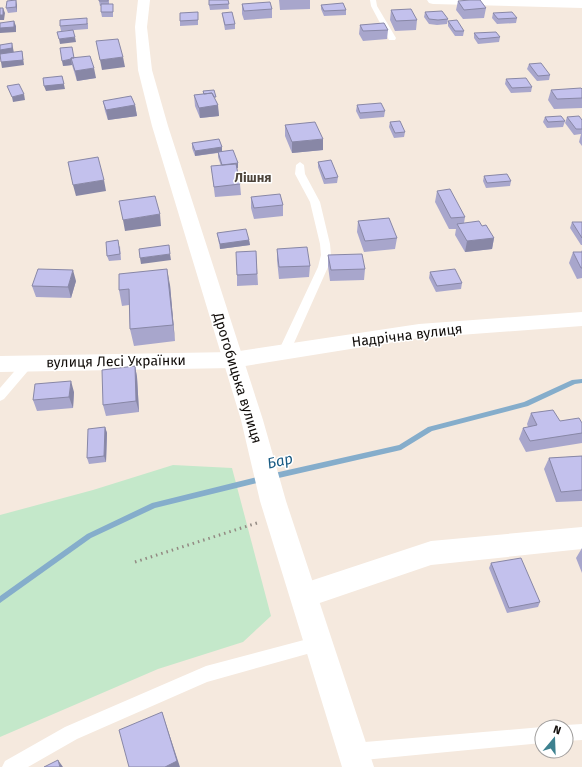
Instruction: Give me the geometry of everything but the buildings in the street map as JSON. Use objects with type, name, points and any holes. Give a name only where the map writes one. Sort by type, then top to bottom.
[{"type":"main road","name":"Дрогобицька вулиця","points":[[144,0],[141,27],[145,70],[171,163],[252,420],[276,509],[305,595],[356,759]]},
{"type":"main road","points":[[433,0],[582,4]]},
{"type":"main road","name":"Надрічна вулиця","points":[[232,360],[419,331],[582,319]]},
{"type":"main road","name":"вулиця Лесі Українки","points":[[0,364],[29,362],[232,360]]},
{"type":"main road","points":[[305,595],[431,553],[582,538]]},
{"type":"lane","points":[[373,0],[374,6],[392,38]]},
{"type":"lane","points":[[284,352],[323,267],[326,255],[315,202],[300,174],[300,165]]},
{"type":"lane","points":[[0,396],[29,362]]},
{"type":"lane","points":[[11,767],[71,733],[206,674],[319,644]]},
{"type":"lane","name":"Дрогобицька вулиця","points":[[356,759],[534,736]]},
{"type":"path","points":[[135,562],[276,509]]},
{"type":"green space","points":[[173,465],[232,468],[271,616],[243,642],[158,669],[0,737],[0,515],[93,490]]},
{"type":"waterway","name":"Бар","points":[[270,477],[401,447],[430,429],[526,404],[574,382],[582,381]]},
{"type":"waterway","name":"Бар","points":[[0,600],[89,536],[154,505],[261,479]]},
{"type":"district","name":"Лішня","points":[[253,177]]}]
